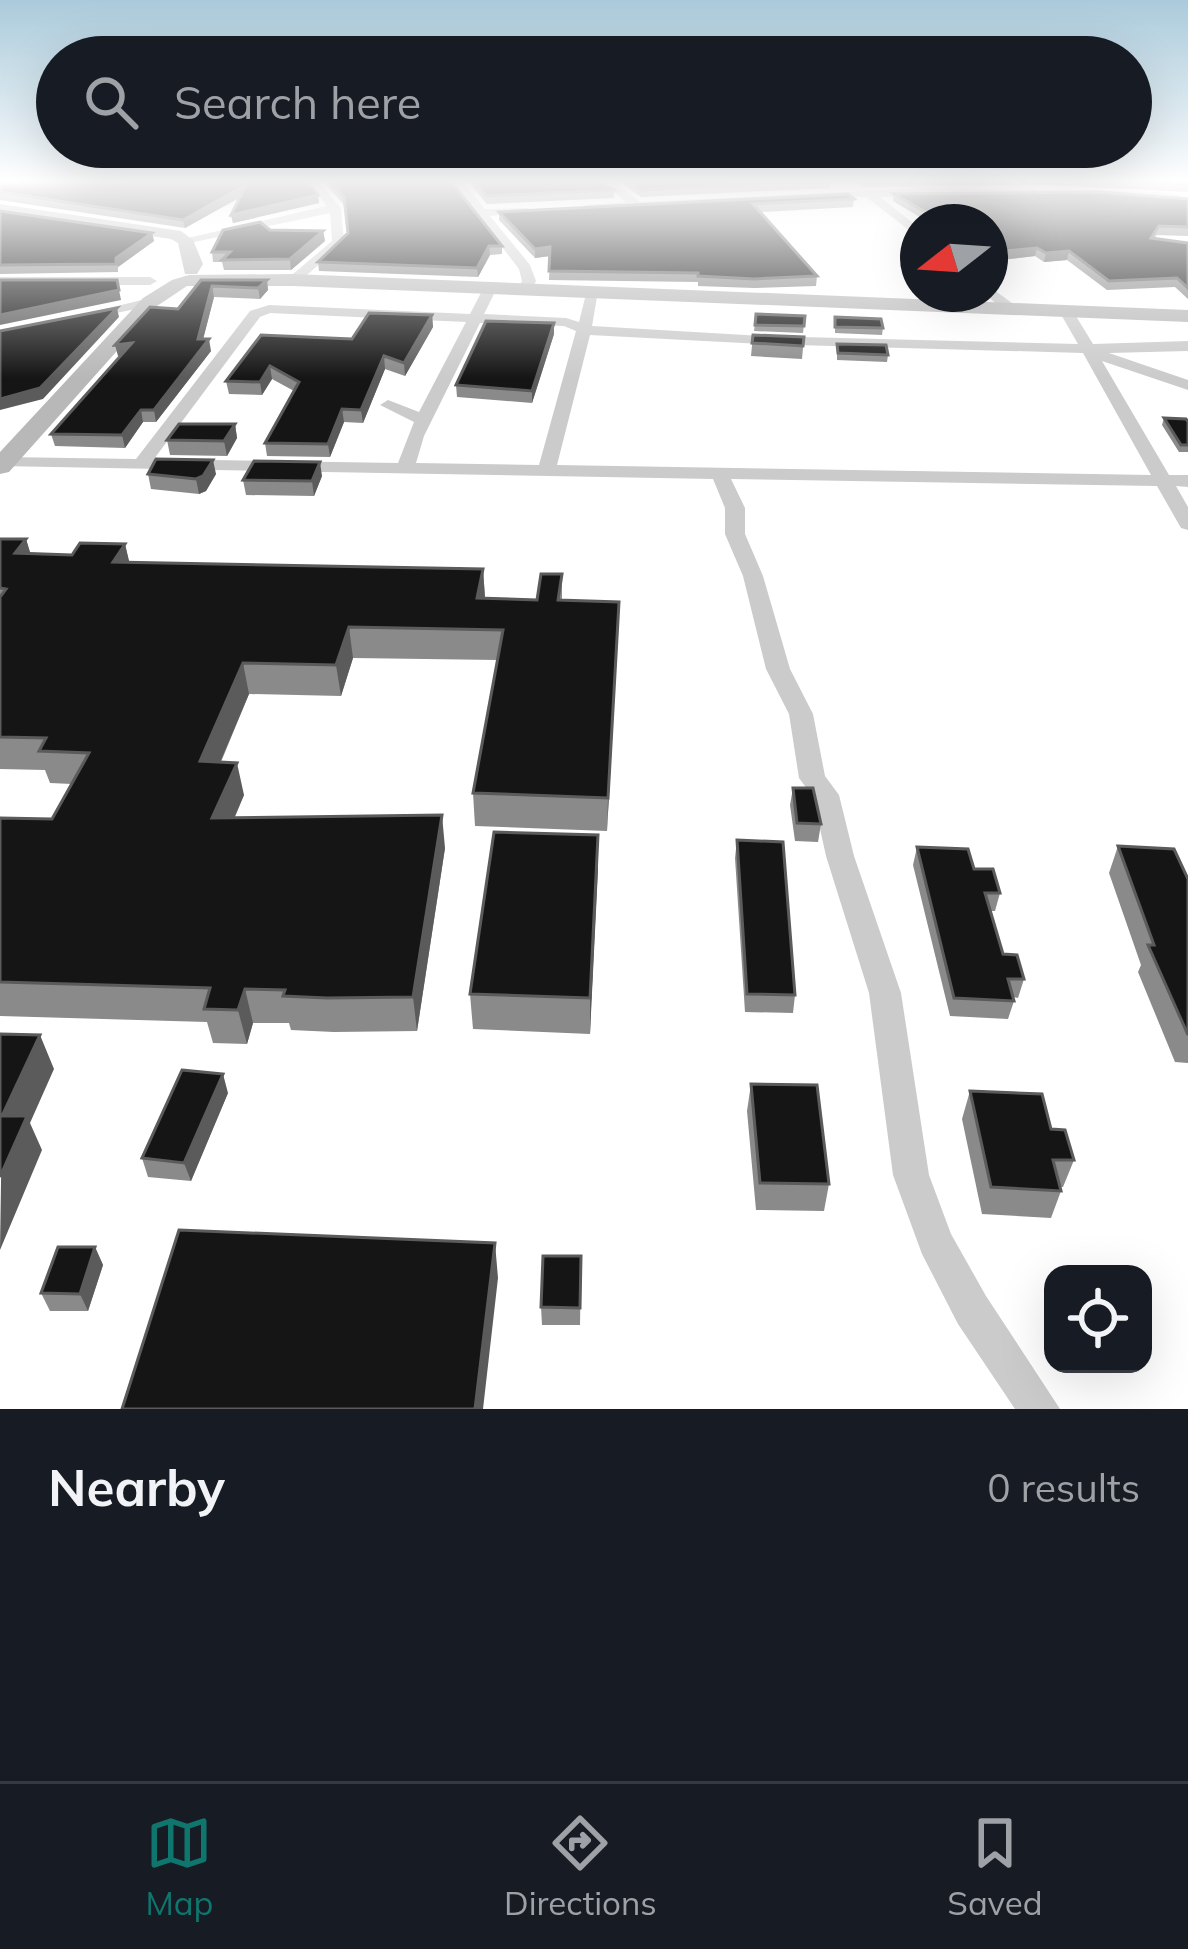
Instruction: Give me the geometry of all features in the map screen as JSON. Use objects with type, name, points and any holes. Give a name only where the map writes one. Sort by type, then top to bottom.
[{"type":"street","points":[[167,246],[173,275]]},
{"type":"street","points":[[2,465],[173,275],[213,246]]},
{"type":"street","points":[[293,280],[334,246]]},
{"type":"street","points":[[508,246],[525,268],[529,281],[524,292]]},
{"type":"street","points":[[63,321],[173,275]]},
{"type":"street","points":[[0,281],[173,275],[1188,316]]},
{"type":"street","points":[[406,468],[424,420],[488,290]]},
{"type":"street","points":[[547,470],[554,428],[593,294]]},
{"type":"street","points":[[141,464],[255,314],[269,309],[566,322],[586,330],[1087,351],[1188,346]]},
{"type":"street","points":[[1066,311],[1188,524]]},
{"type":"street","points":[[1087,351],[1161,372],[1188,386]]},
{"type":"street","points":[[388,405],[424,420]]},
{"type":"street","points":[[2,465],[1188,481]]},
{"type":"street","points":[[720,474],[735,508],[735,534],[753,576],[778,670],[801,714],[812,778],[826,795],[885,993],[911,1175],[934,1242],[972,1310],[1039,1409]]},
{"type":"building","points":[[0,246],[134,246],[116,258],[116,264],[0,265]]},
{"type":"building","points":[[215,246],[306,246],[290,259],[222,260],[230,252],[212,252]]},
{"type":"building","points":[[335,246],[502,246],[489,246],[477,268],[318,262]]},
{"type":"building","points":[[532,246],[790,246],[817,276],[754,279],[698,273],[549,271],[550,247]]},
{"type":"building","points":[[1008,246],[1188,246],[1188,288],[1177,278],[1109,281],[1069,251],[1046,253],[1037,248],[1008,251]]},
{"type":"building","points":[[0,280],[117,280],[119,290],[0,315]]},
{"type":"building","points":[[201,280],[267,280],[258,288],[212,286],[198,339],[209,339],[154,410],[141,410],[122,435],[51,434],[132,343],[115,345],[150,307],[178,309]]},
{"type":"building","points":[[117,308],[40,388],[0,399],[0,331]]},
{"type":"building","points":[[369,313],[432,315],[404,363],[384,356],[361,410],[342,409],[328,444],[265,443],[299,382],[270,366],[260,382],[226,381],[261,335],[352,339]]},
{"type":"building","points":[[756,314],[805,316],[804,326],[755,325]]},
{"type":"building","points":[[835,317],[881,319],[883,328],[835,327]]},
{"type":"building","points":[[486,321],[554,323],[532,391],[456,385]]},
{"type":"building","points":[[753,335],[804,337],[803,346],[752,343]]},
{"type":"building","points":[[837,344],[886,345],[888,355],[838,353]]},
{"type":"building","points":[[1164,418],[1186,419],[1188,445],[1181,445]]},
{"type":"building","points":[[179,424],[235,424],[224,441],[167,440]]},
{"type":"building","points":[[156,459],[213,460],[196,479],[148,474]]},
{"type":"building","points":[[254,461],[320,462],[312,481],[243,480]]},
{"type":"building","points":[[0,539],[26,539],[15,553],[72,555],[80,543],[125,544],[113,562],[483,569],[477,598],[537,600],[541,574],[562,574],[558,600],[619,602],[608,798],[473,793],[503,630],[349,627],[336,665],[243,663],[200,761],[237,763],[212,818],[442,815],[413,997],[283,996],[285,990],[245,989],[238,1010],[204,1009],[210,988],[0,982],[0,818],[52,819],[89,753],[39,751],[46,738],[0,737],[0,597],[6,589],[0,588]]},
{"type":"building","points":[[793,788],[813,788],[821,824],[797,823]]},
{"type":"building","points":[[494,832],[598,835],[590,998],[470,994]]},
{"type":"building","points":[[737,840],[783,842],[795,995],[747,994]]},
{"type":"building","points":[[1118,846],[1174,849],[1188,879],[1188,1035],[1148,945],[1154,945]]},
{"type":"building","points":[[917,847],[968,849],[974,869],[993,869],[1000,893],[985,893],[1003,954],[1017,955],[1024,979],[1008,979],[1014,1001],[954,998]]},
{"type":"building","points":[[0,1034],[40,1035],[2,1116],[27,1116],[0,1177]]},
{"type":"building","points":[[182,1070],[223,1074],[184,1163],[142,1158]]},
{"type":"building","points":[[751,1084],[817,1085],[829,1184],[760,1183]]},
{"type":"building","points":[[970,1091],[1042,1094],[1051,1129],[1065,1130],[1074,1160],[1053,1160],[1061,1191],[991,1187]]},
{"type":"building","points":[[179,1230],[495,1243],[475,1409],[122,1409]]},
{"type":"building","points":[[58,1247],[95,1247],[80,1294],[41,1293]]},
{"type":"building","points":[[543,1256],[581,1256],[580,1308],[541,1307]]}]
